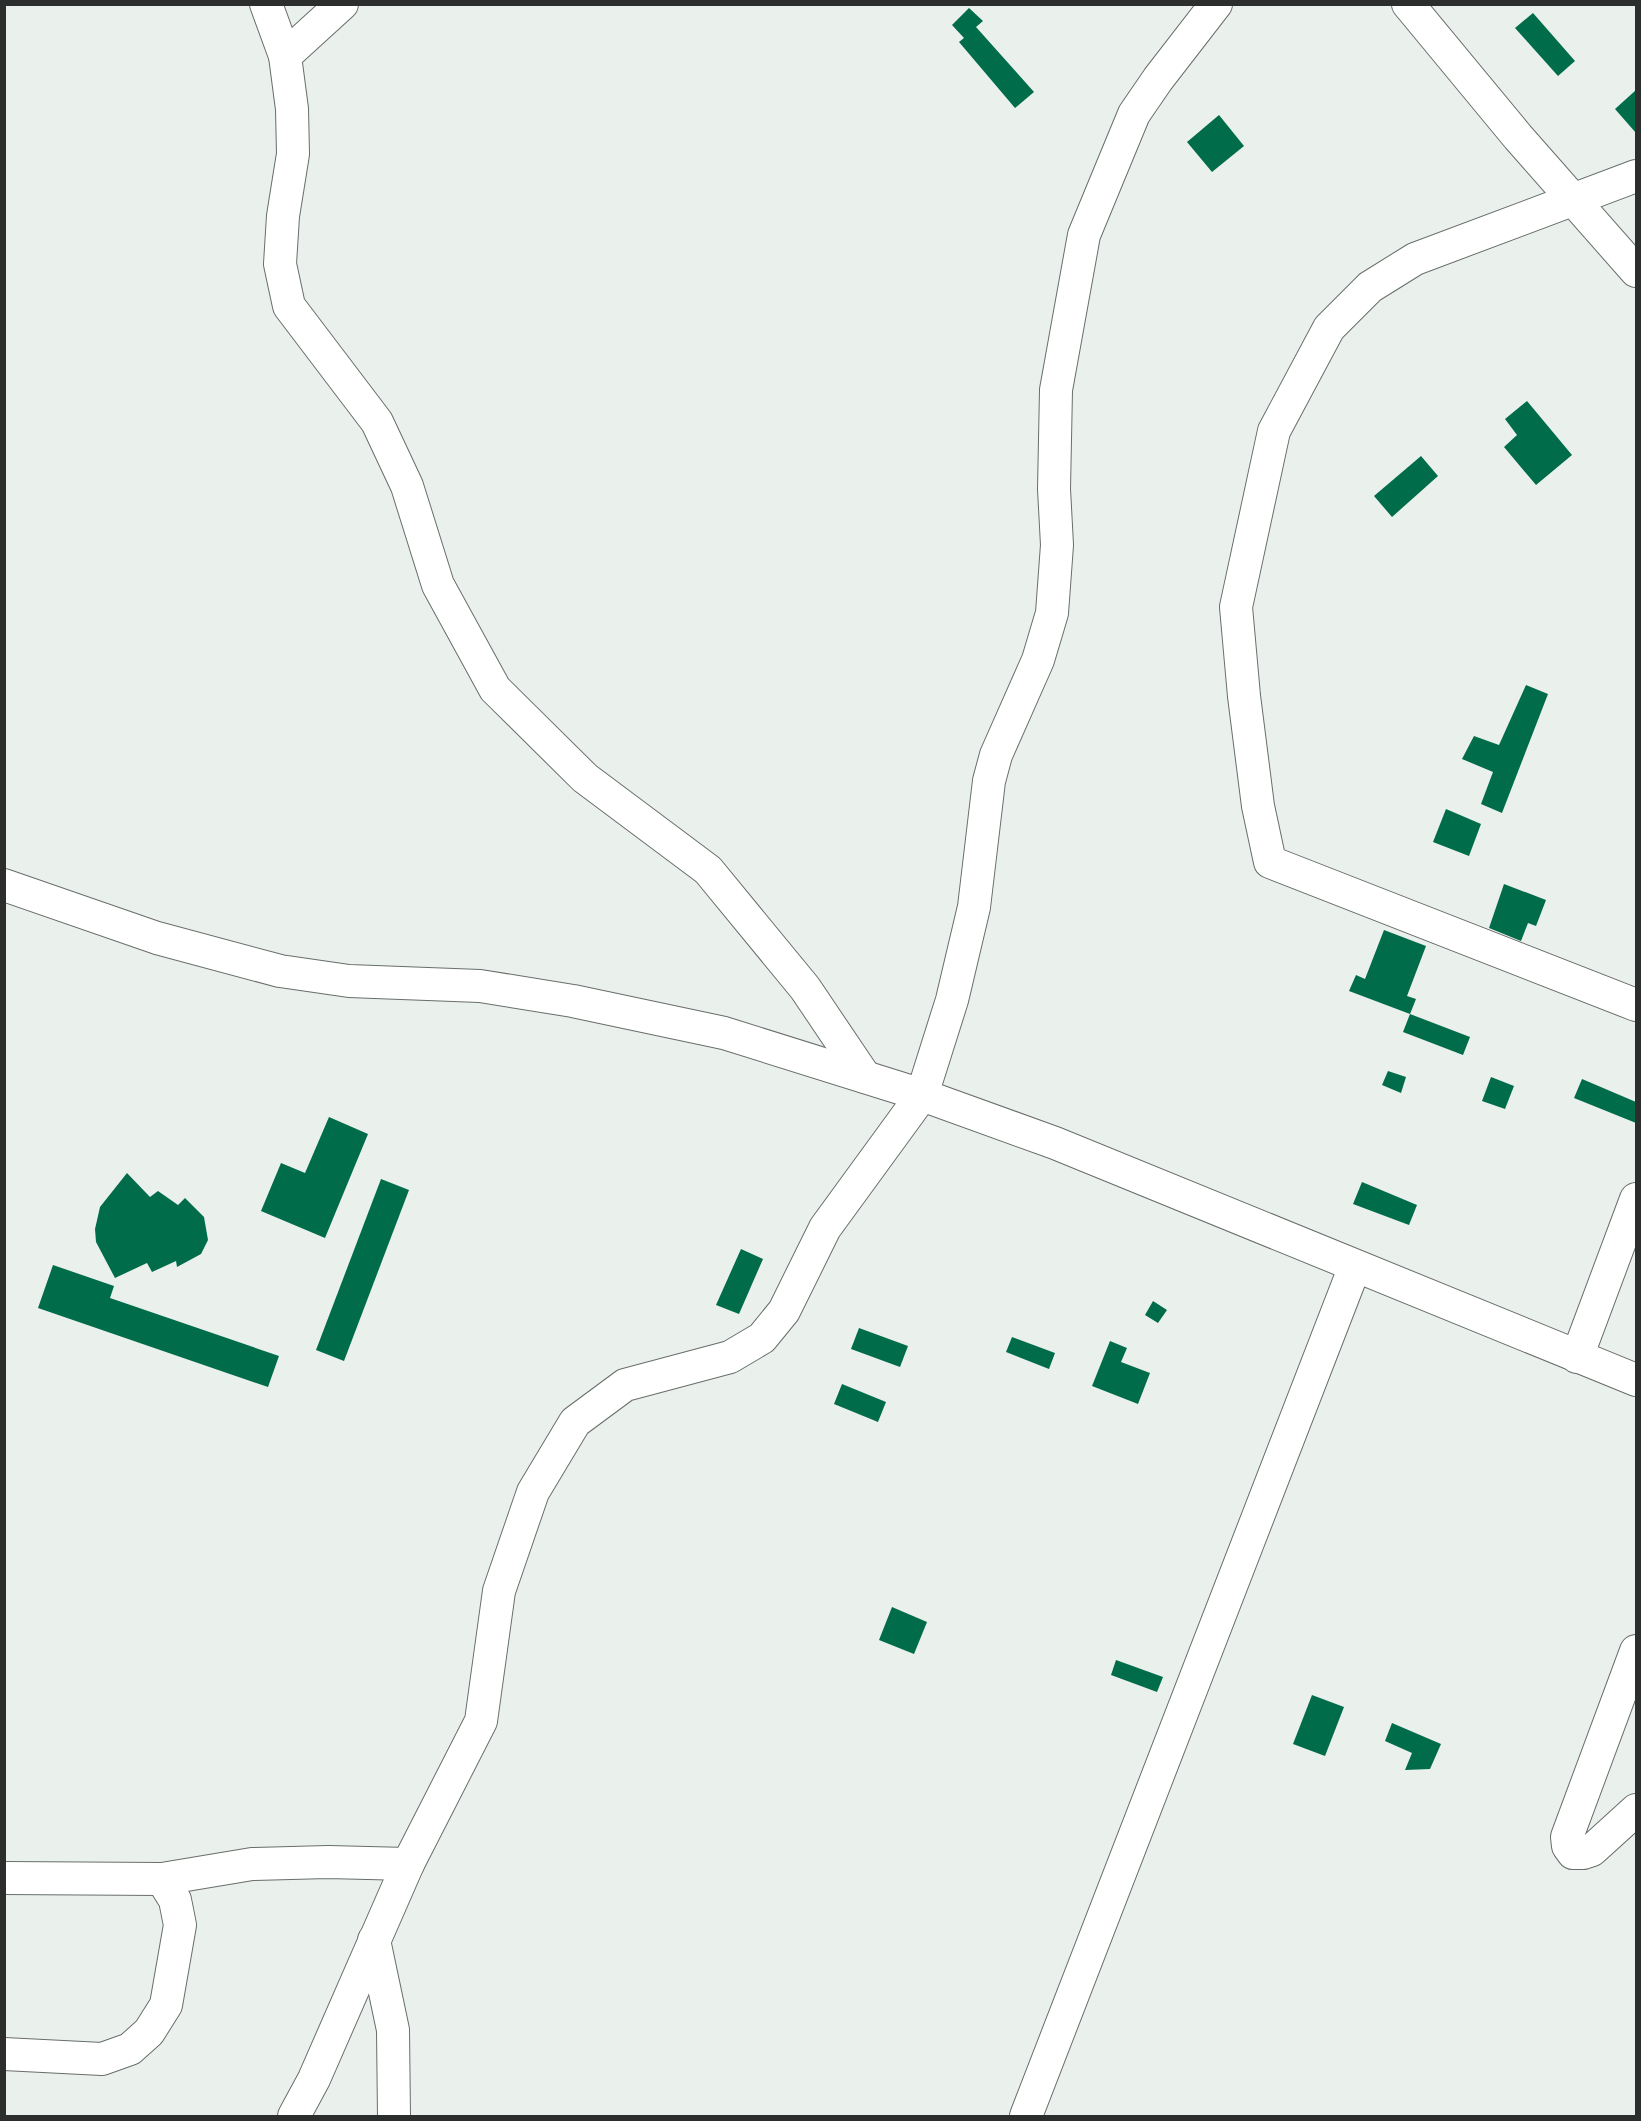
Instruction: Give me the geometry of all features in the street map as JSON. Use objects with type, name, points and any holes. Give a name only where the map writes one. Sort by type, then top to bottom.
[{"type":"street","points":[[266,4],[285,56],[292,109],[293,154],[283,216],[280,264],[289,306],[377,422],[407,486],[438,585],[495,689],[585,778],[708,870],[805,988],[865,1077]]},
{"type":"street","points":[[285,56],[342,4]]},
{"type":"street","points":[[294,2116],[314,2079],[408,1864],[481,1721],[499,1591],[533,1492],[576,1422],[625,1385],[730,1357],[762,1338],[784,1311],[825,1228],[922,1095],[952,1000],[974,907],[988,781],[996,755],[1038,660],[1052,613],[1057,544],[1054,489],[1056,390],[1084,235],[1134,114],[1216,4]]},
{"type":"street","points":[[1407,4],[1636,271]]},
{"type":"street","points":[[1636,176],[1572,198],[1415,259],[1370,286],[1329,328],[1274,431],[1236,607],[1244,696],[1258,806],[1270,862],[1636,1005]]},
{"type":"street","points":[[4,885],[158,938],[280,971],[349,981],[480,986],[573,1001],[724,1034],[922,1095],[1055,1143],[1636,1380]]},
{"type":"street","points":[[1577,1357],[1636,1199]]},
{"type":"street","points":[[1026,2116],[1355,1266]]},
{"type":"street","points":[[1636,1651],[1568,1837],[1568,1846],[1573,1853],[1592,1850],[1636,1810]]},
{"type":"street","points":[[4,1878],[162,1879],[252,1864],[328,1862],[408,1864]]},
{"type":"street","points":[[4,2054],[102,2059],[130,2049],[149,2032],[166,2005],[180,1925],[175,1900],[162,1879]]},
{"type":"street","points":[[374,1940],[393,2030],[394,2116]]},
{"type":"building","points":[[969,8],[983,21],[976,27],[1034,92],[1015,108],[959,42],[964,38],[952,25]]},
{"type":"building","points":[[1533,13],[1575,61],[1558,76],[1515,28]]},
{"type":"building","points":[[1636,90],[1636,133],[1615,109]]},
{"type":"building","points":[[1219,115],[1244,146],[1212,172],[1187,142]]},
{"type":"building","points":[[1527,401],[1572,455],[1536,485],[1504,447],[1517,435],[1505,419]]},
{"type":"building","points":[[1421,456],[1438,476],[1392,517],[1374,496]]},
{"type":"building","points":[[1526,685],[1548,694],[1502,813],[1481,804],[1493,772],[1462,759],[1474,736],[1499,745]]},
{"type":"building","points":[[1446,809],[1481,824],[1469,856],[1433,842]]},
{"type":"building","points":[[1504,884],[1546,900],[1536,926],[1528,923],[1521,941],[1489,928]]},
{"type":"building","points":[[1384,930],[1426,946],[1407,996],[1416,999],[1410,1014],[1349,991],[1356,975],[1365,979]]},
{"type":"building","points":[[1410,1014],[1470,1037],[1463,1055],[1403,1032]]},
{"type":"building","points":[[1388,1071],[1406,1077],[1401,1093],[1382,1085]]},
{"type":"building","points":[[1491,1077],[1514,1086],[1505,1109],[1482,1101]]},
{"type":"building","points":[[1582,1079],[1636,1102],[1636,1123],[1574,1098]]},
{"type":"building","points":[[329,1117],[368,1134],[325,1238],[261,1211],[281,1163],[305,1173]]},
{"type":"building","points":[[127,1173],[150,1197],[158,1191],[178,1205],[185,1198],[204,1217],[208,1240],[201,1254],[177,1267],[176,1261],[152,1272],[147,1263],[115,1278],[96,1242],[95,1229],[100,1207]]},
{"type":"building","points":[[381,1179],[409,1190],[344,1361],[316,1350]]},
{"type":"building","points":[[1362,1182],[1417,1205],[1409,1225],[1353,1204]]},
{"type":"building","points":[[741,1249],[763,1259],[739,1314],[716,1305]]},
{"type":"building","points":[[53,1265],[114,1286],[110,1298],[279,1356],[268,1387],[38,1308]]},
{"type":"building","points":[[1153,1301],[1167,1310],[1158,1323],[1145,1315]]},
{"type":"building","points":[[859,1328],[908,1346],[900,1367],[851,1349]]},
{"type":"building","points":[[1012,1337],[1055,1353],[1049,1369],[1006,1352]]},
{"type":"building","points":[[1110,1341],[1127,1348],[1121,1362],[1150,1373],[1138,1404],[1092,1386]]},
{"type":"building","points":[[842,1384],[886,1402],[878,1422],[834,1404]]},
{"type":"building","points":[[892,1607],[927,1622],[914,1654],[879,1640]]},
{"type":"building","points":[[1116,1660],[1163,1677],[1157,1692],[1111,1675]]},
{"type":"building","points":[[1312,1695],[1344,1707],[1325,1756],[1293,1744]]},
{"type":"building","points":[[1392,1723],[1441,1744],[1430,1769],[1405,1770],[1412,1753],[1385,1741]]}]
